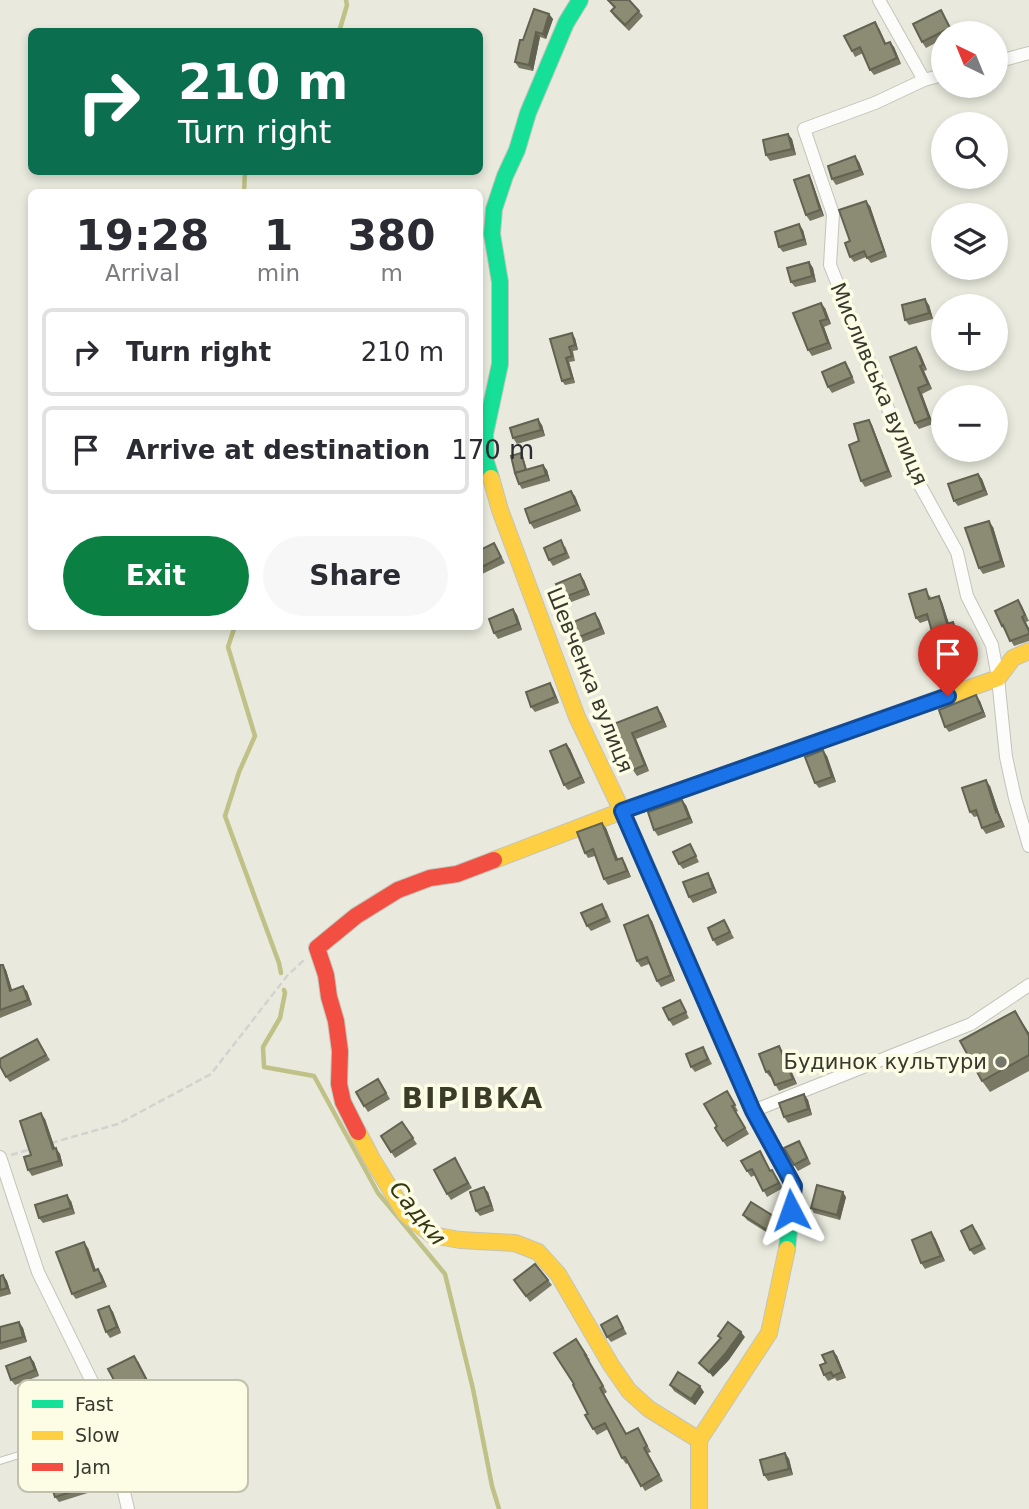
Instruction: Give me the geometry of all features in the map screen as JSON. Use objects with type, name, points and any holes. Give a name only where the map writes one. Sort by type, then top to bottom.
[{"type":"street","name":"Шевченка вулиця","points":[[580,0],[566,23],[534,100],[494,209],[492,234],[500,282],[500,364],[485,434],[485,462],[500,510],[578,717],[753,1111],[794,1186],[786,1258],[769,1333],[699,1440]]},
{"type":"street","points":[[879,0],[924,80],[931,78]]},
{"type":"street","points":[[1008,59],[1029,53]]},
{"type":"street","name":"Мисливська вулиця","points":[[924,80],[876,103],[804,129],[833,214],[830,265],[916,478],[957,552],[967,596],[992,645],[1006,757],[1029,846]]},
{"type":"street","points":[[992,645],[1013,658]]},
{"type":"street","points":[[699,1509],[699,1440],[649,1409],[629,1391],[558,1274],[538,1252],[515,1243],[432,1236],[405,1213],[372,1159],[343,1102],[339,1084],[340,1051],[336,1021],[317,948],[356,915],[399,889],[429,879],[457,874],[622,811],[998,678],[1013,658],[1029,652]]},
{"type":"street","points":[[753,1111],[971,1024],[1029,985]]},
{"type":"street","points":[[0,1157],[38,1272],[91,1380]]},
{"type":"lane","points":[[0,1461],[18,1455]]},
{"type":"path","points":[[52,1143],[118,1124],[211,1074],[287,976],[317,948]]},
{"type":"path","points":[[0,1157],[40,1146]]},
{"type":"building","points":[[608,0],[629,0],[639,11],[625,25],[611,11],[615,7]]},
{"type":"building","points":[[534,9],[549,14],[543,34],[536,32],[529,65],[515,62],[520,40],[523,40]]},
{"type":"building","points":[[941,10],[946,21],[931,21],[931,38],[922,42],[913,24]]},
{"type":"building","points":[[875,22],[885,44],[890,42],[897,58],[870,70],[860,47],[852,51],[844,36]]},
{"type":"building","points":[[788,134],[792,149],[766,155],[763,140]]},
{"type":"building","points":[[855,156],[860,170],[832,179],[828,166]]},
{"type":"building","points":[[809,175],[820,210],[806,215],[794,180]]},
{"type":"building","points":[[866,201],[884,251],[867,258],[864,251],[850,257],[845,243],[850,241],[839,210]]},
{"type":"building","points":[[799,224],[804,239],[779,247],[775,232]]},
{"type":"building","points":[[809,262],[812,276],[791,282],[787,268]]},
{"type":"building","points":[[925,299],[929,313],[905,320],[902,305]]},
{"type":"building","points":[[821,303],[827,319],[820,321],[828,343],[808,350],[793,313]]},
{"type":"building","points":[[572,333],[575,345],[569,347],[572,356],[566,358],[572,378],[562,381],[550,339]]},
{"type":"building","points":[[916,347],[928,384],[918,388],[929,418],[915,423],[890,357]]},
{"type":"building","points":[[845,362],[852,377],[828,387],[822,372]]},
{"type":"building","points":[[538,419],[541,430],[513,438],[510,428]]},
{"type":"building","points":[[869,420],[888,471],[861,481],[849,445],[859,441],[854,424]]},
{"type":"building","points":[[521,453],[526,470],[515,473],[511,456]]},
{"type":"building","points":[[543,465],[546,475],[519,484],[515,473]]},
{"type":"building","points":[[978,474],[984,490],[954,501],[948,484]]},
{"type":"building","points":[[571,491],[577,505],[530,523],[525,509]]},
{"type":"building","points":[[989,521],[1001,561],[979,568],[965,528]]},
{"type":"building","points":[[561,540],[566,553],[549,560],[544,548]]},
{"type":"building","points":[[494,543],[501,557],[483,566],[483,548]]},
{"type":"building","points":[[580,574],[586,589],[562,598],[556,584]]},
{"type":"building","points":[[926,589],[929,599],[939,596],[947,624],[953,622],[964,659],[937,667],[932,651],[937,649],[927,614],[916,618],[909,594]]},
{"type":"building","points":[[1018,600],[1029,634],[1010,641],[995,611]]},
{"type":"building","points":[[513,609],[518,624],[494,633],[489,619]]},
{"type":"building","points":[[595,613],[601,628],[577,638],[571,623]]},
{"type":"building","points":[[550,683],[555,697],[531,707],[526,692]]},
{"type":"building","points":[[976,695],[983,712],[945,727],[939,710]]},
{"type":"building","points":[[657,707],[663,721],[632,733],[645,765],[633,770],[620,738],[616,739],[611,725]]},
{"type":"building","points":[[566,744],[581,777],[564,785],[550,751]]},
{"type":"building","points":[[823,750],[832,777],[815,783],[805,757]]},
{"type":"building","points":[[986,780],[1001,821],[982,828],[976,810],[970,812],[962,788]]},
{"type":"building","points":[[682,800],[689,818],[654,830],[648,812]]},
{"type":"building","points":[[602,823],[616,860],[622,858],[627,871],[604,879],[593,849],[585,853],[577,832]]},
{"type":"building","points":[[690,844],[696,856],[679,864],[673,852]]},
{"type":"building","points":[[708,873],[713,888],[689,897],[683,882]]},
{"type":"building","points":[[602,904],[607,917],[587,926],[581,913]]},
{"type":"building","points":[[648,915],[671,975],[657,981],[647,957],[637,961],[624,925]]},
{"type":"building","points":[[724,920],[730,932],[713,940],[708,928]]},
{"type":"building","points":[[0,965],[3,965],[10,991],[23,986],[28,1000],[0,1010]]},
{"type":"building","points":[[680,1000],[686,1012],[669,1020],[663,1008]]},
{"type":"building","name":"Будинок культури","points":[[1015,1011],[1029,1036],[1029,1055],[982,1081],[960,1041]]},
{"type":"building","points":[[37,1039],[46,1055],[6,1077],[0,1066],[0,1059]]},
{"type":"building","points":[[779,1046],[793,1079],[775,1085],[759,1054]]},
{"type":"building","points":[[703,1047],[708,1059],[691,1067],[686,1054]]},
{"type":"building","points":[[378,1079],[386,1093],[364,1106],[356,1092]]},
{"type":"building","points":[[727,1091],[745,1128],[723,1141],[704,1104]]},
{"type":"building","points":[[804,1094],[808,1109],[784,1117],[779,1103]]},
{"type":"building","points":[[41,1113],[59,1161],[28,1170],[24,1157],[31,1155],[20,1121]]},
{"type":"building","points":[[402,1122],[413,1138],[391,1152],[381,1136]]},
{"type":"building","points":[[799,1141],[807,1158],[794,1165],[784,1148]]},
{"type":"building","points":[[760,1151],[779,1183],[763,1191],[752,1169],[747,1171],[741,1161]]},
{"type":"building","points":[[455,1158],[468,1183],[447,1194],[434,1170]]},
{"type":"building","points":[[817,1185],[843,1192],[837,1215],[811,1208]]},
{"type":"building","points":[[484,1187],[491,1205],[476,1211],[470,1192]]},
{"type":"building","points":[[67,1195],[71,1208],[39,1218],[35,1205]]},
{"type":"building","points":[[751,1202],[775,1217],[767,1230],[743,1215]]},
{"type":"building","points":[[972,1225],[982,1244],[970,1250],[961,1231]]},
{"type":"building","points":[[931,1232],[941,1256],[921,1263],[912,1240]]},
{"type":"building","points":[[84,1242],[94,1271],[98,1269],[103,1282],[72,1294],[56,1252]]},
{"type":"building","points":[[535,1264],[548,1280],[526,1296],[514,1280]]},
{"type":"building","points":[[3,1275],[7,1288],[0,1290],[0,1276]]},
{"type":"building","points":[[109,1306],[117,1327],[106,1332],[98,1310]]},
{"type":"building","points":[[617,1316],[623,1328],[607,1337],[601,1325]]},
{"type":"building","points":[[19,1322],[23,1337],[0,1343],[0,1327]]},
{"type":"building","points":[[728,1322],[741,1332],[709,1372],[699,1363],[721,1338],[718,1336]]},
{"type":"building","points":[[576,1339],[626,1434],[638,1428],[647,1446],[644,1448],[659,1475],[641,1486],[625,1457],[622,1458],[605,1423],[593,1429],[574,1384],[554,1353]]},
{"type":"building","points":[[833,1351],[842,1372],[833,1376],[831,1372],[824,1375],[820,1365],[826,1363],[822,1355]]},
{"type":"building","points":[[134,1356],[146,1380],[114,1380],[108,1369]]},
{"type":"building","points":[[30,1357],[35,1370],[11,1380],[6,1366]]},
{"type":"building","points":[[678,1372],[700,1386],[691,1399],[670,1385]]},
{"type":"building","points":[[785,1453],[789,1469],[764,1475],[760,1460]]},
{"type":"building","points":[[53,1492],[71,1492],[55,1497]]},
{"type":"waterway","name":"Садки","points":[[340,28],[346,0]]},
{"type":"waterway","name":"Садки","points":[[244,189],[245,175]]},
{"type":"waterway","name":"Садки","points":[[234,630],[228,647],[255,736],[239,772],[225,816],[281,973]]},
{"type":"waterway","name":"Садки","points":[[284,990],[280,1018],[263,1047],[264,1067],[314,1076],[378,1193],[445,1274],[499,1509]]},
{"type":"traffic: fast","points":[[491,478],[486,462],[485,434],[500,364],[500,282],[492,234],[494,209],[528,113],[566,23],[580,0]]},
{"type":"traffic: fast","points":[[656,888],[753,1111],[794,1186],[787,1249]]},
{"type":"traffic: slow","points":[[491,478],[500,510],[577,717],[656,888]]},
{"type":"traffic: slow","points":[[494,860],[622,811],[998,678],[1013,658],[1029,651]]},
{"type":"traffic: slow","points":[[358,1132],[405,1213],[432,1235],[460,1240],[515,1243],[538,1252],[558,1274],[629,1391],[649,1409],[699,1440]]},
{"type":"traffic: slow","points":[[699,1509],[699,1440],[769,1333],[787,1249]]},
{"type":"traffic: jam","points":[[358,1132],[343,1102],[339,1084],[340,1051],[336,1021],[317,948],[356,916],[398,890],[430,878],[457,874],[494,860]]},
{"type":"place","name":"Будинок культури","points":[[1001,1062]]},
{"type":"district","name":"ВІРІВКА","points":[[473,1098]]},
{"type":"route","points":[[791,1210],[794,1186],[753,1111],[622,811],[948,696]]}]
